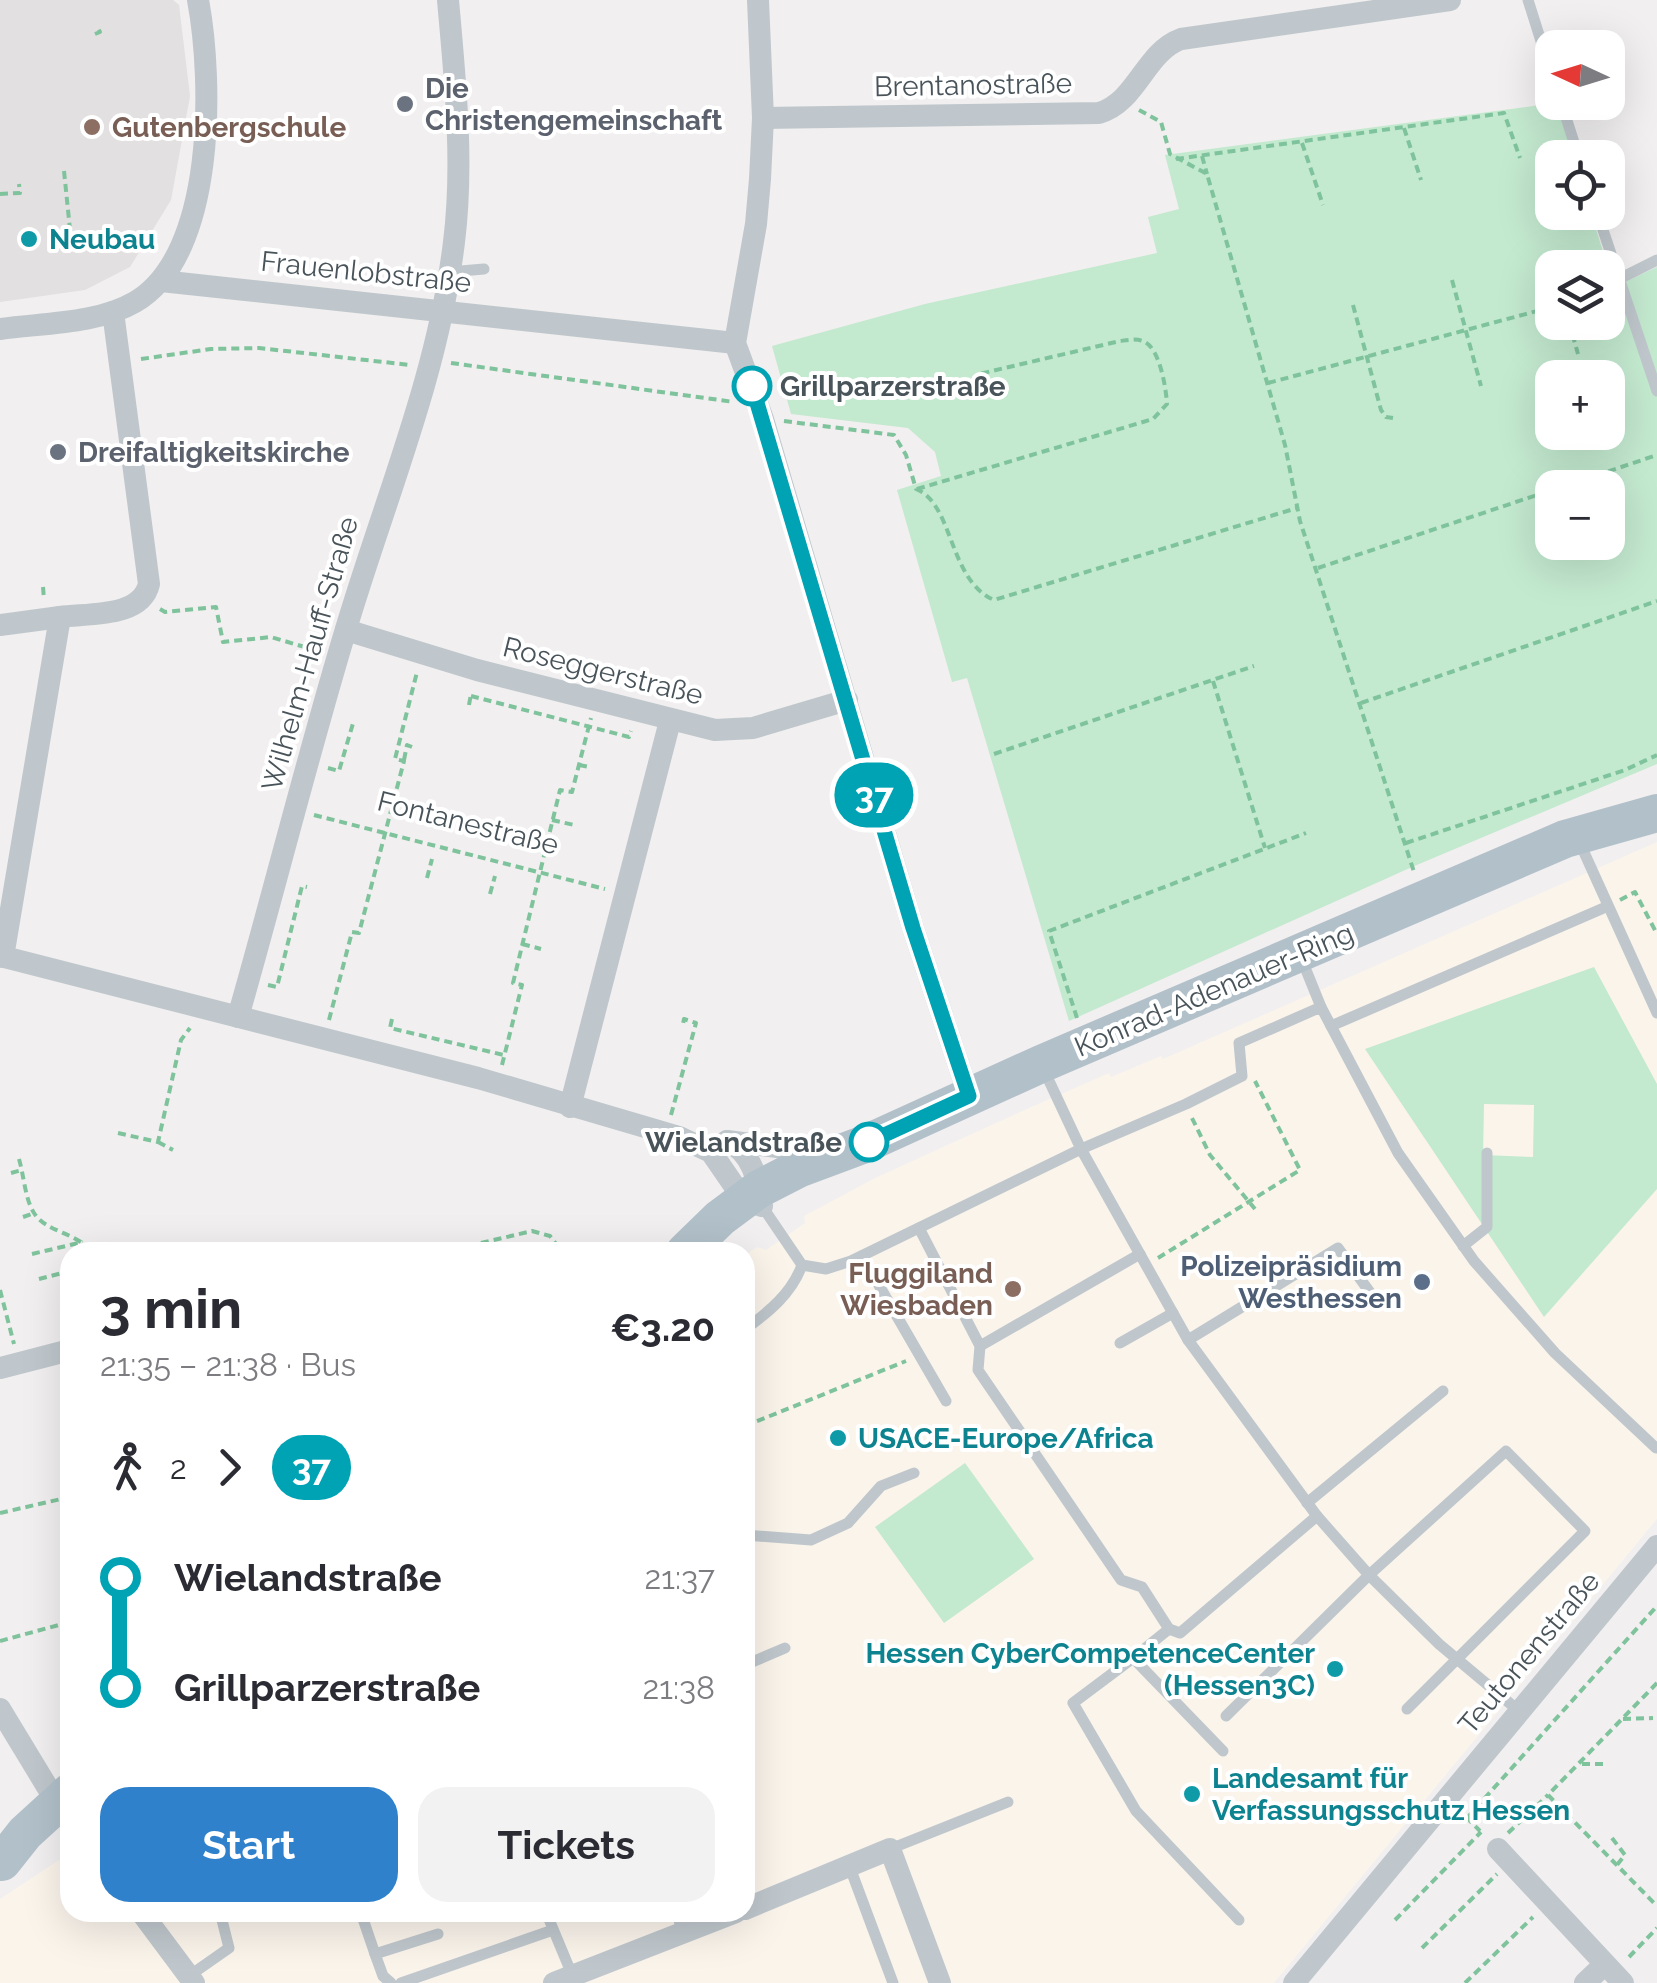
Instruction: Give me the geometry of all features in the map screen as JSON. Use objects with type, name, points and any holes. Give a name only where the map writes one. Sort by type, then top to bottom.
[{"type":"main road","name":"Konrad-Adenauer-Ring","points":[[1571,838],[1588,821],[1657,791]]},
{"type":"main road","name":"Konrad-Adenauer-Ring","points":[[706,1242],[722,1234],[755,1198],[837,1165],[849,1149],[1571,838],[1657,813]]},
{"type":"main road","points":[[1,1862],[60,1810]]},
{"type":"street","points":[[0,329],[113,312],[139,300],[161,281],[180,247],[202,164],[207,88],[198,0]]},
{"type":"street","name":"Wilhelm-Hauff-Straße","points":[[238,1017],[338,656],[431,364],[457,210],[458,144],[448,0]]},
{"type":"street","points":[[758,0],[763,118],[756,224],[735,342],[763,418],[913,928],[969,1096]]},
{"type":"street","points":[[1118,104],[1165,47],[1181,39],[1450,0]]},
{"type":"street","name":"Brentanostraße","points":[[763,118],[1092,114],[1118,104]]},
{"type":"street","name":"Frauenlobstraße","points":[[161,281],[735,342]]},
{"type":"street","points":[[0,625],[129,608],[142,601],[149,584],[113,312]]},
{"type":"street","points":[[60,617],[2,956],[497,1084],[673,1136],[716,1156],[755,1198]]},
{"type":"street","name":"Roseggerstraße","points":[[346,630],[636,712],[727,731],[847,700]]},
{"type":"street","points":[[570,1106],[670,720]]},
{"type":"street","points":[[673,1136],[849,1149]]},
{"type":"street","points":[[726,1140],[745,1153],[755,1198]]},
{"type":"street","points":[[10,1366],[60,1353]]},
{"type":"street","name":"Teutonenstraße","points":[[1294,1983],[1657,1546]]},
{"type":"street","points":[[0,1709],[60,1796]]},
{"type":"street","points":[[755,1905],[890,1849],[940,1983]]},
{"type":"street","points":[[1501,1852],[1614,1973],[1585,1983]]},
{"type":"street","points":[[148,1922],[191,1980]]},
{"type":"street","points":[[564,1980],[680,1924]]},
{"type":"lane","points":[[1528,0],[1537,30]]},
{"type":"lane","points":[[1625,276],[1657,260]]},
{"type":"lane","points":[[449,272],[484,269]]},
{"type":"lane","points":[[1625,294],[1657,391]]},
{"type":"lane","points":[[1571,838],[1657,1012]]},
{"type":"lane","points":[[1331,1026],[1606,906]]},
{"type":"lane","points":[[1300,954],[1321,1007],[1398,1153],[1463,1246],[1554,1353],[1656,1448]]},
{"type":"lane","points":[[755,1198],[802,1265],[826,1269],[862,1256],[1242,1076],[1239,1043],[1321,1007]]},
{"type":"lane","points":[[1041,1064],[1081,1149],[1188,1340],[1307,1503],[1370,1575],[1519,1711]]},
{"type":"lane","points":[[1463,1246],[1487,1228],[1487,1153]]},
{"type":"lane","points":[[920,1228],[980,1346],[978,1370],[1121,1580],[1142,1587],[1169,1629],[1180,1634],[1317,1516]]},
{"type":"lane","points":[[1188,1340],[1338,1248],[1374,1298]]},
{"type":"lane","points":[[862,1256],[946,1400]]},
{"type":"lane","points":[[980,1346],[1143,1260]]},
{"type":"lane","points":[[755,1320],[795,1283],[802,1265]]},
{"type":"lane","points":[[1120,1343],[1173,1313]]},
{"type":"lane","points":[[1307,1503],[1442,1390]]},
{"type":"lane","points":[[1226,1716],[1370,1575],[1506,1451],[1584,1531],[1408,1709]]},
{"type":"lane","points":[[755,1536],[811,1540],[848,1523],[881,1486],[914,1473]]},
{"type":"lane","points":[[1169,1629],[1073,1703],[1136,1810],[1238,1920]]},
{"type":"lane","points":[[755,1660],[785,1648]]},
{"type":"lane","points":[[1133,1658],[1223,1751]]},
{"type":"lane","points":[[890,1849],[1008,1802]]},
{"type":"lane","points":[[849,1865],[893,1983]]},
{"type":"lane","points":[[191,1980],[230,1948],[223,1922]]},
{"type":"lane","points":[[364,1922],[383,1976],[391,1983]]},
{"type":"lane","points":[[401,1983],[548,1922]]},
{"type":"lane","points":[[550,1922],[564,1980]]},
{"type":"lane","points":[[375,1954],[438,1934]]},
{"type":"path","points":[[96,34],[100,32],[97,27]]},
{"type":"path","points":[[1118,104],[1157,118],[1164,127],[1170,154],[1207,174]]},
{"type":"path","points":[[1176,159],[1504,113],[1520,158]]},
{"type":"path","points":[[1404,128],[1420,180]]},
{"type":"path","points":[[1302,142],[1323,205]]},
{"type":"path","points":[[1202,156],[1268,383],[1297,508],[1415,877]]},
{"type":"path","points":[[64,171],[72,249]]},
{"type":"path","points":[[0,194],[20,193],[19,184]]},
{"type":"path","points":[[1452,280],[1480,386]]},
{"type":"path","points":[[1354,305],[1381,410],[1386,417],[1393,418]]},
{"type":"path","points":[[1268,383],[1535,312]]},
{"type":"path","points":[[916,489],[1153,419],[1167,404],[1155,355],[1140,340],[1120,341],[980,374]]},
{"type":"path","points":[[1574,340],[1578,354]]},
{"type":"path","points":[[120,362],[191,351],[259,348],[431,364],[724,399],[763,418],[894,435],[906,455],[916,489],[932,498],[958,560],[983,594],[994,600],[1297,508]]},
{"type":"path","points":[[1612,470],[1657,455]]},
{"type":"path","points":[[1318,568],[1535,496]]},
{"type":"path","points":[[1362,703],[1657,600]]},
{"type":"path","points":[[142,601],[165,612],[216,607],[223,642],[271,637],[338,656]]},
{"type":"path","points":[[404,761],[394,759],[422,654]]},
{"type":"path","points":[[994,754],[1254,666]]},
{"type":"path","points":[[1213,680],[1265,848]]},
{"type":"path","points":[[469,705],[471,696],[629,737],[636,712]]},
{"type":"path","points":[[533,720],[535,713]]},
{"type":"path","points":[[309,764],[339,771],[354,720]]},
{"type":"path","points":[[497,1084],[522,985],[513,982],[552,820],[560,790],[572,792],[589,727]]},
{"type":"path","points":[[324,1039],[352,932],[359,934],[407,745],[412,746]]},
{"type":"path","points":[[1406,844],[1657,756]]},
{"type":"path","points":[[579,764],[589,767]]},
{"type":"path","name":"Fontanestraße","points":[[296,810],[624,894]]},
{"type":"path","points":[[552,820],[574,825]]},
{"type":"path","points":[[1079,1022],[1050,931],[1306,832]]},
{"type":"path","points":[[427,878],[432,860]]},
{"type":"path","points":[[490,894],[495,876]]},
{"type":"path","points":[[249,980],[277,987],[302,886],[307,887]]},
{"type":"path","points":[[1606,906],[1635,892],[1657,934]]},
{"type":"path","points":[[522,944],[541,948]]},
{"type":"path","points":[[520,994],[528,996]]},
{"type":"path","points":[[158,1142],[181,1040],[206,1009]]},
{"type":"path","points":[[673,1136],[696,1022],[684,1019],[683,1024]]},
{"type":"path","points":[[392,1020],[390,1028],[504,1055]]},
{"type":"path","points":[[451,1042],[453,1035]]},
{"type":"path","points":[[1143,1260],[1300,1170],[1253,1076],[1242,1076]]},
{"type":"path","points":[[1186,1104],[1210,1155],[1255,1209]]},
{"type":"path","points":[[118,1133],[158,1142],[173,1150]]},
{"type":"path","points":[[19,1159],[34,1213],[83,1242]]},
{"type":"path","points":[[11,1173],[22,1170]]},
{"type":"path","points":[[22,1217],[34,1213]]},
{"type":"path","points":[[485,1242],[532,1231],[542,1231],[554,1242]]},
{"type":"path","points":[[32,1254],[60,1247]]},
{"type":"path","points":[[39,1279],[60,1274]]},
{"type":"path","points":[[0,1290],[10,1366]]},
{"type":"path","points":[[755,1422],[920,1356]]},
{"type":"path","points":[[0,1513],[60,1499]]},
{"type":"path","points":[[1467,1818],[1657,1606]]},
{"type":"path","points":[[0,1641],[60,1625]]},
{"type":"path","points":[[1422,1948],[1548,1795],[1657,1683]]},
{"type":"path","points":[[1622,1718],[1654,1718]]},
{"type":"path","points":[[1579,1764],[1607,1764]]},
{"type":"path","points":[[1548,1795],[1657,1906]]},
{"type":"path","points":[[1460,1811],[1501,1852]]},
{"type":"path","points":[[1395,1920],[1481,1832]]},
{"type":"path","points":[[1612,1838],[1626,1855],[1616,1865]]},
{"type":"path","points":[[1465,1983],[1547,1903]]},
{"type":"path","points":[[1614,1973],[1657,1928]]},
{"type":"shaded area","name":"Gutenbergschule","points":[[0,0],[173,0],[179,5],[190,96],[171,200],[130,267],[85,290],[0,302]]},
{"type":"shaded area","points":[[1657,842],[1657,1519],[1274,1983],[0,1983],[0,1899],[60,1859],[60,1922],[755,1922],[755,1248],[766,1250],[805,1223],[804,1216],[875,1178],[1109,1073],[1111,1077],[1161,1056],[1163,1059]]},
{"type":"green space","points":[[1535,106],[1535,120],[1562,120],[1568,140],[1535,140],[1535,230],[1596,230],[1602,250],[1535,250],[1535,340],[1625,340],[1625,282],[1657,267],[1657,764],[1412,867],[1069,1021],[967,678],[952,682],[897,490],[941,476],[935,452],[908,428],[791,414],[772,346],[925,304],[1157,253],[1148,217],[1179,209],[1165,155]]},
{"type":"green space","points":[[1594,967],[1657,1084],[1657,1189],[1544,1317],[1365,1049]],"holes":[[[1484,1104],[1534,1105],[1533,1157],[1483,1155]]]},
{"type":"green space","points":[[965,1463],[1034,1559],[944,1623],[875,1527]]},
{"type":"bus line","name":"37","points":[[752,386],[913,928],[969,1096],[869,1142]]},
{"type":"place","name":"Die Christengemeinschaft","points":[[405,104]]},
{"type":"place","name":"Gutenbergschule","points":[[92,127]]},
{"type":"place","name":"Neubau","points":[[29,239]]},
{"type":"place","name":"Grillparzerstraße","points":[[752,386]]},
{"type":"place","name":"Dreifaltigkeitskirche","points":[[58,452]]},
{"type":"place","name":"Wielandstraße","points":[[869,1142]]},
{"type":"place","name":"Polizeipräsidium Westhessen","points":[[1422,1282]]},
{"type":"place","name":"Fluggiland Wiesbaden","points":[[1013,1289]]},
{"type":"place","name":"USACE-Europe/Africa","points":[[838,1438]]},
{"type":"place","name":"Hessen CyberCompetenceCenter (Hessen3C)","points":[[1335,1669]]},
{"type":"place","name":"Landesamt für Verfassungsschutz Hessen","points":[[1192,1794]]}]
